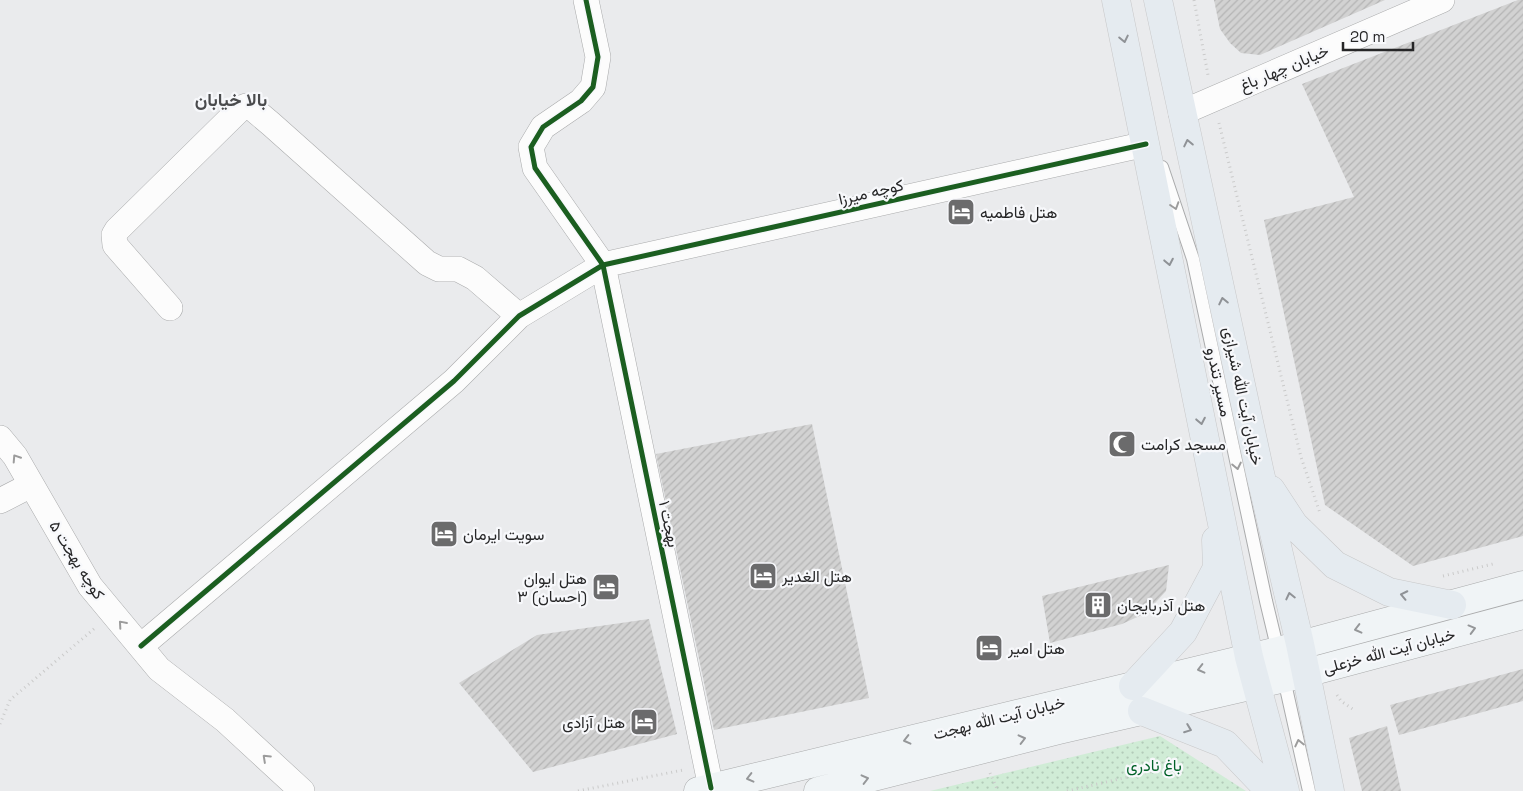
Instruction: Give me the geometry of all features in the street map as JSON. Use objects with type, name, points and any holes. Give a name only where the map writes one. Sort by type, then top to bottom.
[{"type":"main road","name":"خیابان آیت الله شیرازی","points":[[1116,0],[1216,496],[1276,666],[1330,791]]},
{"type":"main road","name":"خیابان آیت الله شیرازی","points":[[1158,0],[1260,473],[1285,791]]},
{"type":"main road","points":[[1260,473],[1294,525],[1335,565],[1389,592],[1452,605]]},
{"type":"main road","points":[[1133,686],[1183,632],[1217,568],[1216,496]]},
{"type":"main road","name":"خیابان آیت الله خزعلی","points":[[1276,666],[1452,605],[1523,584]]},
{"type":"main road","name":"خیابان آیت الله خزعلی","points":[[1276,666],[1523,615]]},
{"type":"main road","name":"خیابان آیت الله بهجت","points":[[705,781],[1133,686],[1276,666]]},
{"type":"main road","name":"خیابان آیت الله بهجت","points":[[818,791],[1142,711],[1276,666]]},
{"type":"main road","points":[[1142,711],[1226,744],[1270,791]]},
{"type":"street","points":[[586,0],[598,57],[593,87],[581,101],[544,126],[531,147],[535,168],[603,265]]},
{"type":"street","name":"خیابان چهار باغ","points":[[1181,112],[1442,0]]},
{"type":"street","points":[[170,308],[115,245],[114,235],[234,114],[246,106],[252,108],[271,124],[427,263],[439,269],[458,269],[475,278],[519,316]]},
{"type":"street","name":"کوچه میرزا","points":[[141,646],[454,381],[519,316],[603,265],[1146,144]]},
{"type":"street","name":"بهجت ۱","points":[[603,265],[705,781]]},
{"type":"street","name":"کوچه بهجت ۵","points":[[0,438],[15,456],[90,586],[159,669],[225,720],[302,791]]},
{"type":"street","points":[[0,501],[31,485]]},
{"type":"lane","name":"مسیر تندرو","points":[[1132,77],[1192,259],[1266,601],[1276,666],[1309,791]]},
{"type":"path","points":[[1194,0],[1213,99],[1299,447],[1321,516]]},
{"type":"path","points":[[1438,578],[1495,564]]},
{"type":"path","points":[[0,724],[10,700],[112,613]]},
{"type":"path","points":[[1341,701],[1354,710]]},
{"type":"path","points":[[1067,791],[1163,769]]},
{"type":"path","points":[[578,791],[705,781]]},
{"type":"green space","name":"باغ نادری","points":[[1160,736],[1246,791],[930,791]]},
{"type":"building","points":[[1214,0],[1385,0],[1260,55],[1241,53],[1230,43],[1220,29]]},
{"type":"building","points":[[1518,0],[1523,0],[1523,536],[1413,566],[1325,505],[1264,220],[1354,197],[1302,84]]},
{"type":"building","name":"هتل الغدیر","points":[[812,424],[869,698],[714,730],[656,454]]},
{"type":"building","name":"هتل آذربایجان","points":[[1169,565],[1166,591],[1146,613],[1122,624],[1050,643],[1042,596]]},
{"type":"building","points":[[649,619],[677,734],[533,772],[459,683],[537,635]]},
{"type":"building","points":[[1523,669],[1523,701],[1399,735],[1390,705]]},
{"type":"building","points":[[1387,726],[1401,791],[1362,791],[1349,738]]},
{"type":"cycle path","points":[[586,0],[598,57],[593,87],[581,101],[543,127],[531,147],[535,168],[603,265],[711,788]]},
{"type":"cycle path","points":[[141,646],[454,381],[519,316],[603,265],[1146,144]]},
{"type":"place","name":"هتل فاطمیه","points":[[961,212]]},
{"type":"place","name":"مسجد کرامت","points":[[1122,444]]},
{"type":"place","name":"سویت ایرمان","points":[[444,534]]},
{"type":"place","name":"هتل الغدیر","points":[[763,576]]},
{"type":"place","name":"هتل ایوان ۳ (احسان)","points":[[606,587]]},
{"type":"place","name":"هتل آذربایجان","points":[[1098,605]]},
{"type":"place","name":"هتل امیر","points":[[989,648]]},
{"type":"place","name":"هتل آزادی","points":[[644,722]]},
{"type":"district","name":"بالا خیابان","points":[[231,99]]}]
